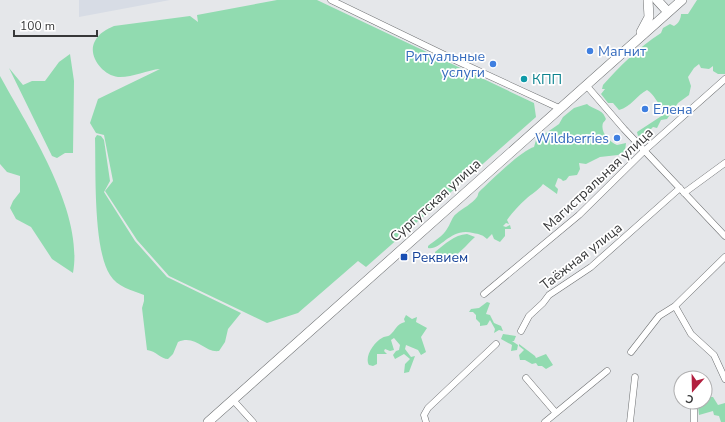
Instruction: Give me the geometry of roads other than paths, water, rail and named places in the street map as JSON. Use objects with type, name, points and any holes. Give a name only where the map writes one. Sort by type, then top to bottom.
[{"type":"main road","points":[[635,41],[649,17],[648,0]]},
{"type":"main road","points":[[657,0],[668,12]]},
{"type":"main road","name":"Сургутская улица","points":[[208,422],[682,0]]},
{"type":"street","points":[[331,0],[559,108]]},
{"type":"street","name":"Магистральная улица","points":[[484,294],[579,215],[644,151],[725,78]]},
{"type":"street","points":[[586,85],[644,151],[725,236]]},
{"type":"street","name":"Таёжная улица","points":[[521,331],[529,316],[549,294],[591,267],[682,191],[725,163]]},
{"type":"street","points":[[631,352],[652,323],[659,316],[675,306],[725,257]]},
{"type":"street","points":[[675,306],[691,334],[714,355],[725,379]]},
{"type":"street","points":[[426,422],[424,415],[428,408],[496,344]]},
{"type":"street","points":[[545,422],[607,371]]},
{"type":"street","points":[[630,422],[635,377]]},
{"type":"street","points":[[526,378],[556,413]]},
{"type":"street","points":[[233,400],[253,422]]},
{"type":"street","points":[[694,410],[694,422]]},
{"type":"place","name":"Магнит","points":[[590,51]]},
{"type":"place","name":"Ритуальные услуги","points":[[493,64]]},
{"type":"place","name":"КПП","points":[[524,79]]},
{"type":"place","name":"Елена","points":[[645,109]]},
{"type":"place","name":"Wildberries","points":[[617,138]]},
{"type":"place","name":"Реквием","points":[[404,257]]}]
